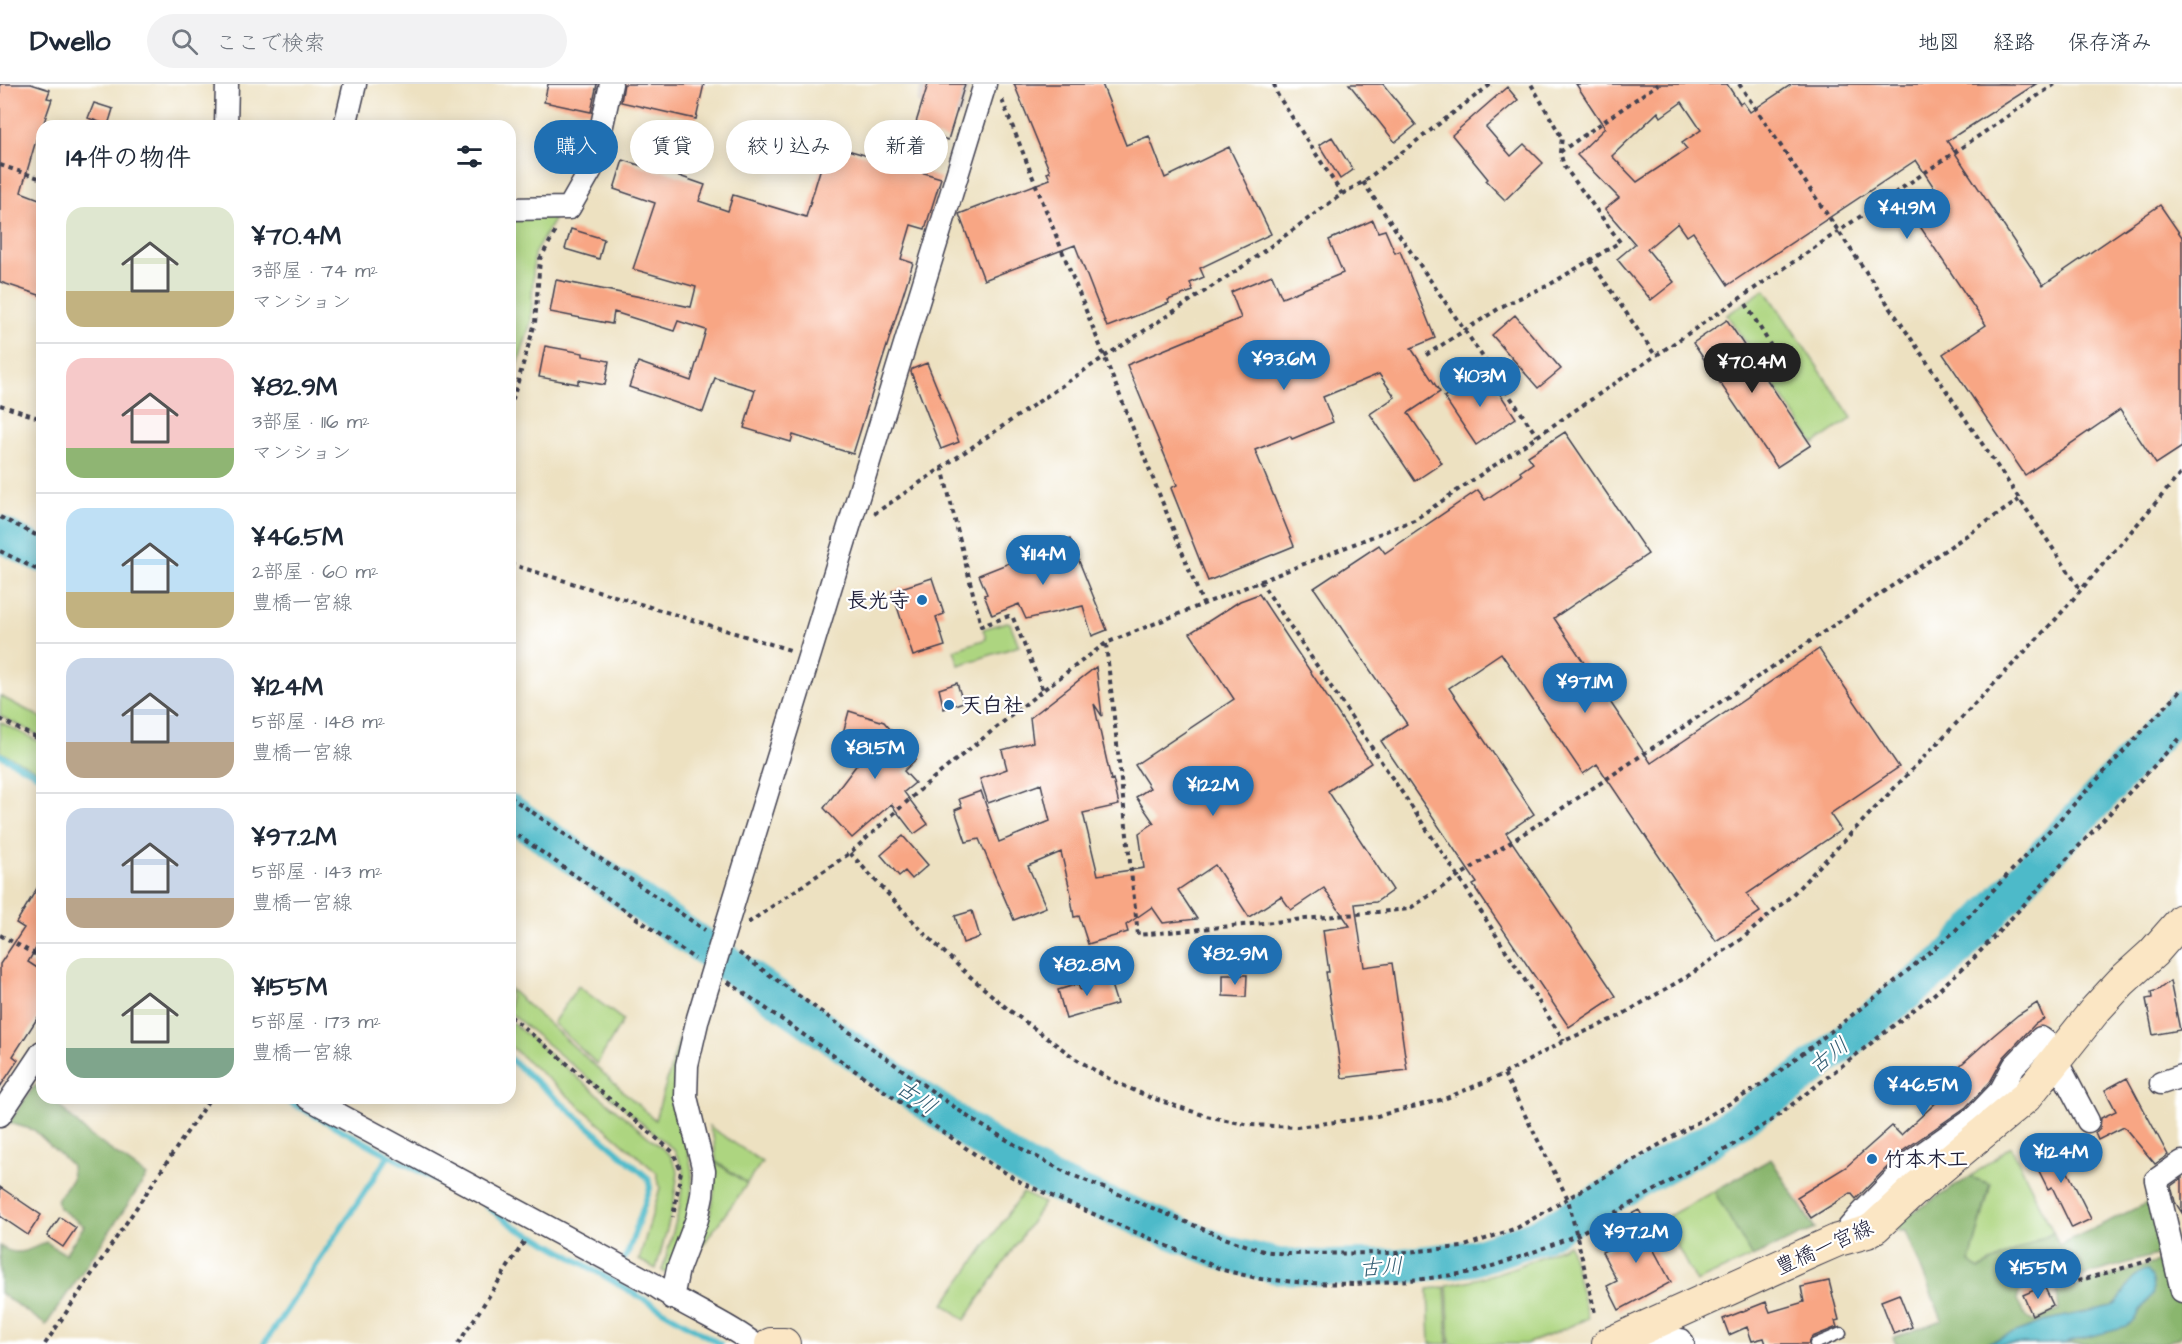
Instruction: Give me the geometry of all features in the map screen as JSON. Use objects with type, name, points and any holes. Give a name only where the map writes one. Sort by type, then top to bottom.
[{"type":"main road","name":"豊橋一宮線","points":[[1608,1344],[1838,1240],[1867,1232],[1879,1224],[1920,1185],[2026,1097],[2096,1009],[2153,953],[2182,920]]},
{"type":"main road","points":[[771,1344],[783,1344]]},
{"type":"street","points":[[226,120],[227,84]]},
{"type":"street","points":[[346,120],[355,84]]},
{"type":"street","points":[[516,209],[569,208],[593,166],[611,84]]},
{"type":"street","points":[[672,1298],[678,1269],[697,1220],[704,1171],[688,1110],[686,1081],[691,1043],[848,527],[993,88]]},
{"type":"street","points":[[2,1108],[36,1060]]},
{"type":"street","points":[[2056,1060],[2088,1121]]},
{"type":"street","points":[[319,1104],[621,1266],[672,1298],[740,1333],[754,1344]]},
{"type":"street","points":[[2182,1162],[2156,1180],[2182,1291]]},
{"type":"street","points":[[1650,1344],[1681,1340],[1683,1344]]},
{"type":"lane","points":[[1815,1344],[1841,1333]]},
{"type":"path","points":[[1274,84],[1277,94],[1342,194]]},
{"type":"path","points":[[848,527],[874,514],[1104,357],[1242,267],[1342,194],[1363,182],[1491,84]]},
{"type":"path","points":[[1426,355],[1506,304],[1550,285],[1620,242],[1564,166],[1560,152],[1562,138],[1531,84]]},
{"type":"path","points":[[1560,152],[1658,84]]},
{"type":"path","points":[[1739,84],[2081,590]]},
{"type":"path","points":[[719,950],[748,923],[850,853],[931,780],[1043,690],[1106,643],[1414,520],[2055,84]]},
{"type":"path","points":[[993,88],[1002,100],[1203,604]]},
{"type":"path","points":[[0,165],[36,177]]},
{"type":"path","points":[[1363,182],[1537,436]]},
{"type":"path","points":[[516,388],[535,323],[540,259],[569,208]]},
{"type":"path","points":[[1590,260],[1655,355]]},
{"type":"path","points":[[1746,304],[1784,368]]},
{"type":"path","points":[[0,405],[36,417]]},
{"type":"path","points":[[942,467],[981,626],[1009,616],[1013,618],[1043,690]]},
{"type":"path","points":[[850,853],[924,933],[1009,1010],[1076,1059],[1111,1080],[1161,1101],[1206,1116],[1250,1125],[1297,1127],[1373,1117],[1444,1099],[1504,1074],[1564,1041],[1616,1018],[1688,975],[1752,931],[1792,895],[2056,619],[2182,472]]},
{"type":"path","points":[[1106,643],[1138,935],[1408,909],[1599,784],[2019,500]]},
{"type":"path","points":[[0,518],[36,535]]},
{"type":"path","points":[[0,551],[36,569]]},
{"type":"path","points":[[516,566],[808,655]]},
{"type":"path","points":[[1260,581],[1458,876],[1564,1041]]},
{"type":"path","points":[[516,801],[719,950],[971,1119],[1065,1172],[1227,1239],[1263,1251],[1286,1254],[1396,1253],[1462,1247],[1516,1228],[1763,1084],[1954,932],[2182,688]]},
{"type":"path","points":[[0,719],[36,738]]},
{"type":"path","points":[[516,833],[719,950],[976,1155],[1024,1184],[1223,1270],[1261,1279],[1355,1284],[1423,1279],[1474,1272],[1523,1256],[1577,1234],[1728,1148],[1772,1120],[1933,995],[1974,958],[2182,736]]},
{"type":"path","points":[[0,935],[36,955]]},
{"type":"path","points":[[516,1021],[673,1152],[681,1171],[673,1219]]},
{"type":"path","points":[[1504,1074],[1568,1199],[1595,1313]]},
{"type":"path","points":[[45,1344],[206,1104]]},
{"type":"path","points":[[458,1344],[526,1239]]},
{"type":"path","points":[[2060,1286],[2174,1254]]},
{"type":"shaded area","points":[[921,84],[970,84],[960,117],[917,103]]},
{"type":"green space","points":[[551,215],[554,220],[534,254],[531,322],[518,364],[516,364],[516,216]]},
{"type":"green space","points":[[1765,289],[1852,418],[1814,444],[1727,315]]},
{"type":"green space","points":[[1010,623],[1019,646],[959,665],[954,650],[986,639],[983,629]]},
{"type":"green space","points":[[0,696],[36,715],[36,734],[0,716]]},
{"type":"green space","points":[[0,722],[36,740],[36,770],[0,752]]},
{"type":"green space","points":[[578,986],[623,1020],[597,1064],[553,1023]]},
{"type":"green space","points":[[516,994],[655,1120],[683,1027],[674,1089],[677,1118],[691,1164],[692,1185],[686,1225],[671,1276],[662,1271],[679,1210],[684,1171],[674,1150],[516,1018]]},
{"type":"green space","points":[[516,1026],[670,1155],[678,1172],[673,1207],[656,1269],[639,1260],[660,1188],[657,1173],[516,1051]]},
{"type":"green space","points":[[35,1085],[36,1104],[57,1104],[88,1134],[147,1176],[46,1325],[0,1293],[0,1246],[12,1252],[23,1252],[46,1242],[65,1254],[84,1226],[59,1208],[57,1200],[72,1179],[71,1165],[34,1130],[9,1123]]},
{"type":"green space","points":[[709,1126],[762,1162],[747,1183],[716,1161],[714,1140]]},
{"type":"green space","points":[[2011,1146],[2053,1232],[1979,1269],[1970,1262],[1991,1184],[1970,1177]]},
{"type":"green space","points":[[1771,1159],[1815,1229],[1752,1257],[1714,1191]]},
{"type":"green space","points":[[715,1162],[747,1184],[697,1253],[711,1208],[715,1186]]},
{"type":"green space","points":[[1970,1177],[1990,1184],[1970,1262],[1979,1269],[2053,1232],[2059,1245],[2157,1198],[2170,1251],[2053,1284],[2046,1280],[2019,1292],[2017,1300],[2027,1318],[2034,1322],[2059,1310],[2057,1292],[2171,1258],[2180,1306],[2182,1336],[2163,1344],[1896,1344],[1893,1338],[1942,1320],[1906,1231],[1898,1231],[1895,1223]]},
{"type":"green space","points":[[1714,1191],[1752,1257],[1696,1282],[1663,1219]]},
{"type":"green space","points":[[1023,1193],[1044,1203],[965,1320],[944,1304]]},
{"type":"green space","points":[[1569,1244],[1588,1318],[1525,1344],[1450,1344],[1447,1285],[1510,1269]]},
{"type":"green space","points":[[1445,1287],[1448,1344],[1430,1344],[1428,1289]]},
{"type":"water","points":[[2147,1270],[2152,1277],[2153,1293],[2127,1327],[2061,1344],[1984,1344],[2048,1320],[2112,1306],[2133,1279],[2141,1271]]},
{"type":"building","points":[[0,84],[31,84],[50,90],[47,98],[52,99],[45,120],[36,120],[36,140],[21,192],[36,198],[36,294],[0,282]]},
{"type":"building","points":[[548,84],[597,84],[591,112],[544,102]]},
{"type":"building","points":[[624,84],[704,84],[696,119],[621,102]]},
{"type":"building","points":[[928,84],[965,84],[948,140],[948,120],[917,120]]},
{"type":"building","points":[[1014,84],[1102,84],[1126,145],[1149,136],[1165,178],[1229,147],[1271,234],[1200,268],[1204,277],[1190,283],[1193,291],[1168,300],[1169,303],[1107,327],[1075,245],[984,280],[959,214],[1050,179],[1047,173],[1050,172]]},
{"type":"building","points":[[1349,84],[1383,84],[1416,125],[1395,142]]},
{"type":"building","points":[[1576,84],[1727,84],[1740,104],[1743,102],[1750,112],[1792,84],[2036,84],[1947,141],[2043,285],[2160,205],[2182,237],[2182,447],[2156,464],[2120,410],[2025,475],[1943,354],[1986,325],[1907,207],[1935,189],[1916,160],[1728,285],[1693,232],[1687,236],[1678,223],[1647,249],[1674,282],[1651,300],[1617,259],[1635,244],[1605,209],[1619,198],[1577,155],[1605,128]],"holes":[[[1682,102],[1701,130],[1682,143],[1687,149],[1637,182],[1612,156],[1658,112],[1661,117]]]},
{"type":"building","points":[[1507,87],[1518,100],[1486,127],[1511,156],[1524,144],[1543,163],[1505,200],[1486,181],[1488,179],[1452,135]]},
{"type":"building","points":[[94,103],[113,109],[110,120],[88,118]]},
{"type":"building","points":[[1332,137],[1353,170],[1340,179],[1319,145]]},
{"type":"building","points":[[852,151],[864,155],[864,174],[928,174],[941,178],[925,229],[911,225],[901,259],[913,263],[853,454],[793,435],[791,442],[744,428],[755,390],[715,378],[703,412],[629,387],[638,362],[691,381],[706,330],[678,321],[674,331],[614,312],[612,324],[550,312],[556,280],[691,307],[696,287],[633,269],[655,203],[614,189],[623,160],[630,162],[630,174],[673,174],[705,185],[699,201],[728,211],[733,195],[806,217],[819,174],[852,174]]},
{"type":"building","points":[[1373,220],[1378,232],[1385,230],[1395,253],[1400,251],[1435,338],[1411,348],[1440,392],[1408,413],[1442,463],[1415,481],[1370,414],[1395,397],[1379,374],[1323,397],[1333,422],[1292,439],[1290,436],[1255,450],[1294,546],[1208,581],[1171,488],[1177,485],[1127,365],[1241,318],[1231,292],[1272,275],[1282,298],[1343,273],[1329,240]]},
{"type":"building","points":[[571,229],[604,239],[599,259],[565,249]]},
{"type":"building","points":[[1515,315],[1561,369],[1538,388],[1492,335]]},
{"type":"building","points":[[1727,320],[1811,445],[1777,467],[1693,343]]},
{"type":"building","points":[[545,346],[583,353],[583,356],[609,361],[605,385],[578,380],[578,384],[539,377]]},
{"type":"building","points":[[927,363],[959,442],[941,449],[911,372],[912,369]]},
{"type":"building","points":[[1484,370],[1516,418],[1476,445],[1444,397]]},
{"type":"building","points":[[1565,432],[1648,554],[1554,618],[1651,763],[1819,649],[1899,767],[1830,814],[1841,830],[1747,894],[1760,912],[1716,941],[1597,764],[1583,774],[1501,653],[1449,688],[1534,814],[1506,833],[1616,996],[1569,1027],[1473,885],[1477,883],[1381,741],[1407,724],[1314,588],[1379,545],[1385,553],[1478,490],[1485,500],[1522,475],[1520,472],[1533,463],[1528,456]]},
{"type":"building","points":[[1070,539],[1107,630],[1092,636],[1083,606],[1026,619],[1019,604],[992,615],[979,575]]},
{"type":"building","points":[[932,578],[944,614],[936,617],[945,646],[913,656],[892,591]]},
{"type":"building","points":[[1259,594],[1371,763],[1328,791],[1393,890],[1376,902],[1355,904],[1364,967],[1392,963],[1407,1070],[1342,1078],[1326,972],[1329,972],[1323,930],[1350,926],[1324,888],[1291,910],[1281,896],[1249,917],[1215,865],[1178,890],[1197,919],[1163,923],[1152,907],[1126,925],[1128,932],[1088,944],[1079,916],[1074,917],[1061,852],[1028,866],[1046,907],[1014,920],[979,839],[966,842],[955,810],[962,807],[959,799],[981,791],[999,842],[1050,821],[1041,784],[988,803],[980,779],[1007,769],[1002,750],[1033,742],[1030,718],[1096,667],[1102,716],[1094,704],[1119,805],[1083,813],[1098,875],[1144,868],[1139,833],[1154,823],[1136,797],[1150,788],[1135,765],[1234,699],[1190,633],[1240,601]]},
{"type":"building","points":[[957,683],[963,702],[944,709],[939,689]]},
{"type":"building","points":[[849,711],[884,722],[916,759],[904,771],[915,783],[904,792],[928,824],[914,834],[891,804],[852,838],[824,808],[874,742],[843,733]]},
{"type":"building","points":[[903,836],[928,865],[912,879],[905,871],[899,876],[881,855]]},
{"type":"building","points":[[36,890],[36,948],[28,962],[36,967],[36,1020],[13,1056],[18,1060],[0,1087],[0,964],[24,928],[16,923]]},
{"type":"building","points":[[972,911],[980,937],[963,943],[955,916]]},
{"type":"building","points":[[1108,975],[1117,1004],[1066,1019],[1058,990],[1078,984],[1080,990],[1085,989],[1084,982]]},
{"type":"building","points":[[1223,975],[1247,975],[1246,997],[1223,996]]},
{"type":"building","points":[[2170,981],[2180,1030],[2153,1035],[2146,999],[2152,998],[2151,992]]},
{"type":"building","points":[[2037,1003],[2044,1019],[2035,1024],[2004,1057],[1990,1082],[1966,1107],[1904,1150],[1856,1199],[1851,1193],[1811,1218],[1797,1197],[1846,1167],[1892,1126],[1901,1135],[1942,1097],[1934,1089],[1994,1035]]},
{"type":"building","points":[[2127,1078],[2168,1155],[2155,1164],[2124,1127],[2098,1140],[2095,1133],[2100,1128],[2101,1118],[2116,1111],[2105,1090]]},
{"type":"building","points":[[2053,1142],[2091,1219],[2072,1228],[2052,1187],[2048,1189],[2030,1153]]},
{"type":"building","points":[[2182,1178],[2182,1213],[2175,1202],[2171,1186]]},
{"type":"building","points":[[0,1187],[41,1215],[28,1235],[0,1216]]},
{"type":"building","points":[[1639,1210],[1646,1224],[1650,1221],[1660,1238],[1650,1243],[1671,1282],[1619,1310],[1607,1286],[1617,1281],[1602,1252],[1635,1235],[1625,1217]]},
{"type":"building","points":[[60,1217],[76,1228],[63,1247],[47,1236]]},
{"type":"building","points":[[1829,1281],[1839,1320],[1835,1321],[1837,1327],[1812,1337],[1808,1344],[1766,1344],[1764,1338],[1752,1341],[1747,1327],[1729,1335],[1723,1319],[1766,1302],[1770,1312],[1804,1302],[1801,1287]]},
{"type":"building","points":[[2044,1286],[2053,1305],[2032,1315],[2023,1295]]},
{"type":"building","points":[[1899,1294],[1912,1327],[1894,1334],[1881,1301]]},
{"type":"waterway","name":"古川","points":[[0,534],[36,552]]},
{"type":"waterway","name":"古川","points":[[516,816],[965,1129],[1018,1164],[1054,1183],[1228,1254],[1278,1266],[1326,1268],[1400,1266],[1473,1258],[1539,1236],[1708,1141],[1792,1084],[1946,961],[2182,708]]},
{"type":"waterway","points":[[0,755],[36,774]]},
{"type":"waterway","points":[[516,1064],[648,1178],[650,1188],[628,1252],[622,1262]]},
{"type":"waterway","points":[[293,1104],[464,1195]]},
{"type":"waterway","points":[[264,1344],[389,1155]]},
{"type":"waterway","points":[[486,1206],[518,1229],[541,1239],[720,1344]]},
{"type":"place","name":"長光寺","points":[[922,600]]},
{"type":"place","name":"天白社","points":[[949,705]]},
{"type":"place","name":"竹本木工","points":[[1872,1159]]}]
